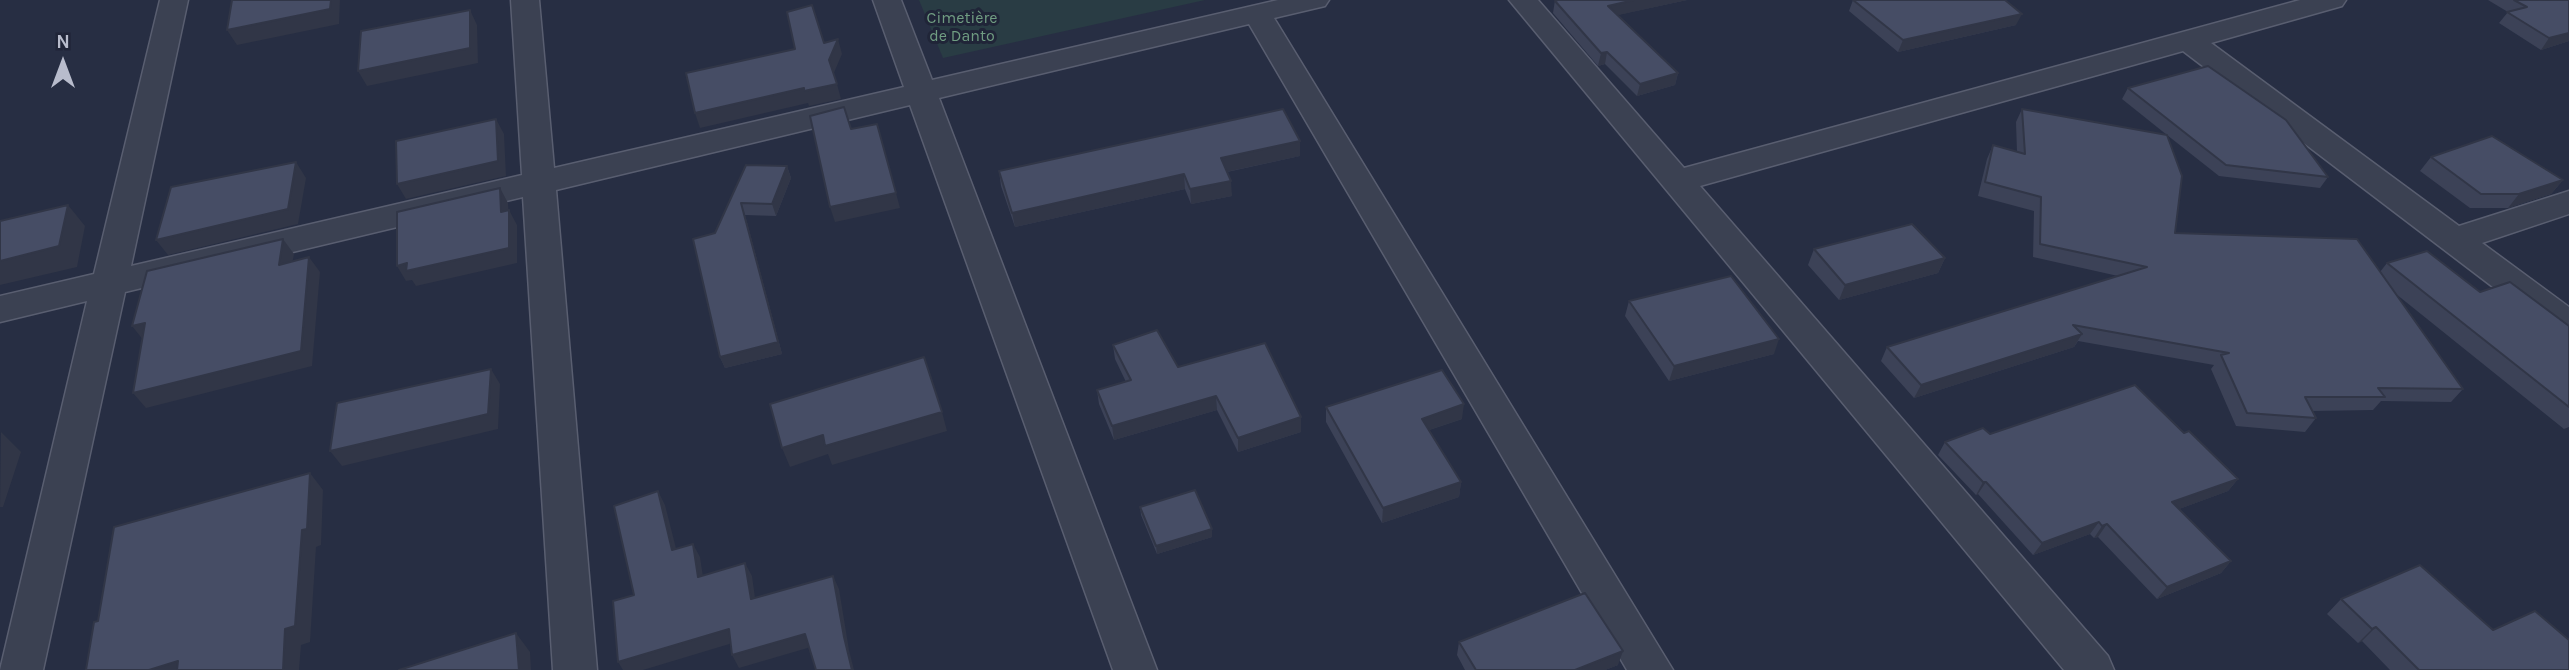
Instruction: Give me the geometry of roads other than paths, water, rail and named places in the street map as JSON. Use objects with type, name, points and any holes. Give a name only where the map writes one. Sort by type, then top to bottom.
[{"type":"street","points":[[21,670],[174,0]]},
{"type":"street","points":[[525,0],[575,670]]},
{"type":"street","points":[[887,0],[1135,670]]},
{"type":"street","points":[[0,310],[1315,0]]},
{"type":"street","points":[[1523,0],[2092,670]]},
{"type":"street","points":[[1677,181],[2332,0]]},
{"type":"street","points":[[1257,14],[1651,670]]},
{"type":"street","points":[[2188,40],[2569,326]]},
{"type":"street","points":[[2455,240],[2569,202]]},
{"type":"park label","name":"Cimetière de Danto","points":[[962,27]]}]
